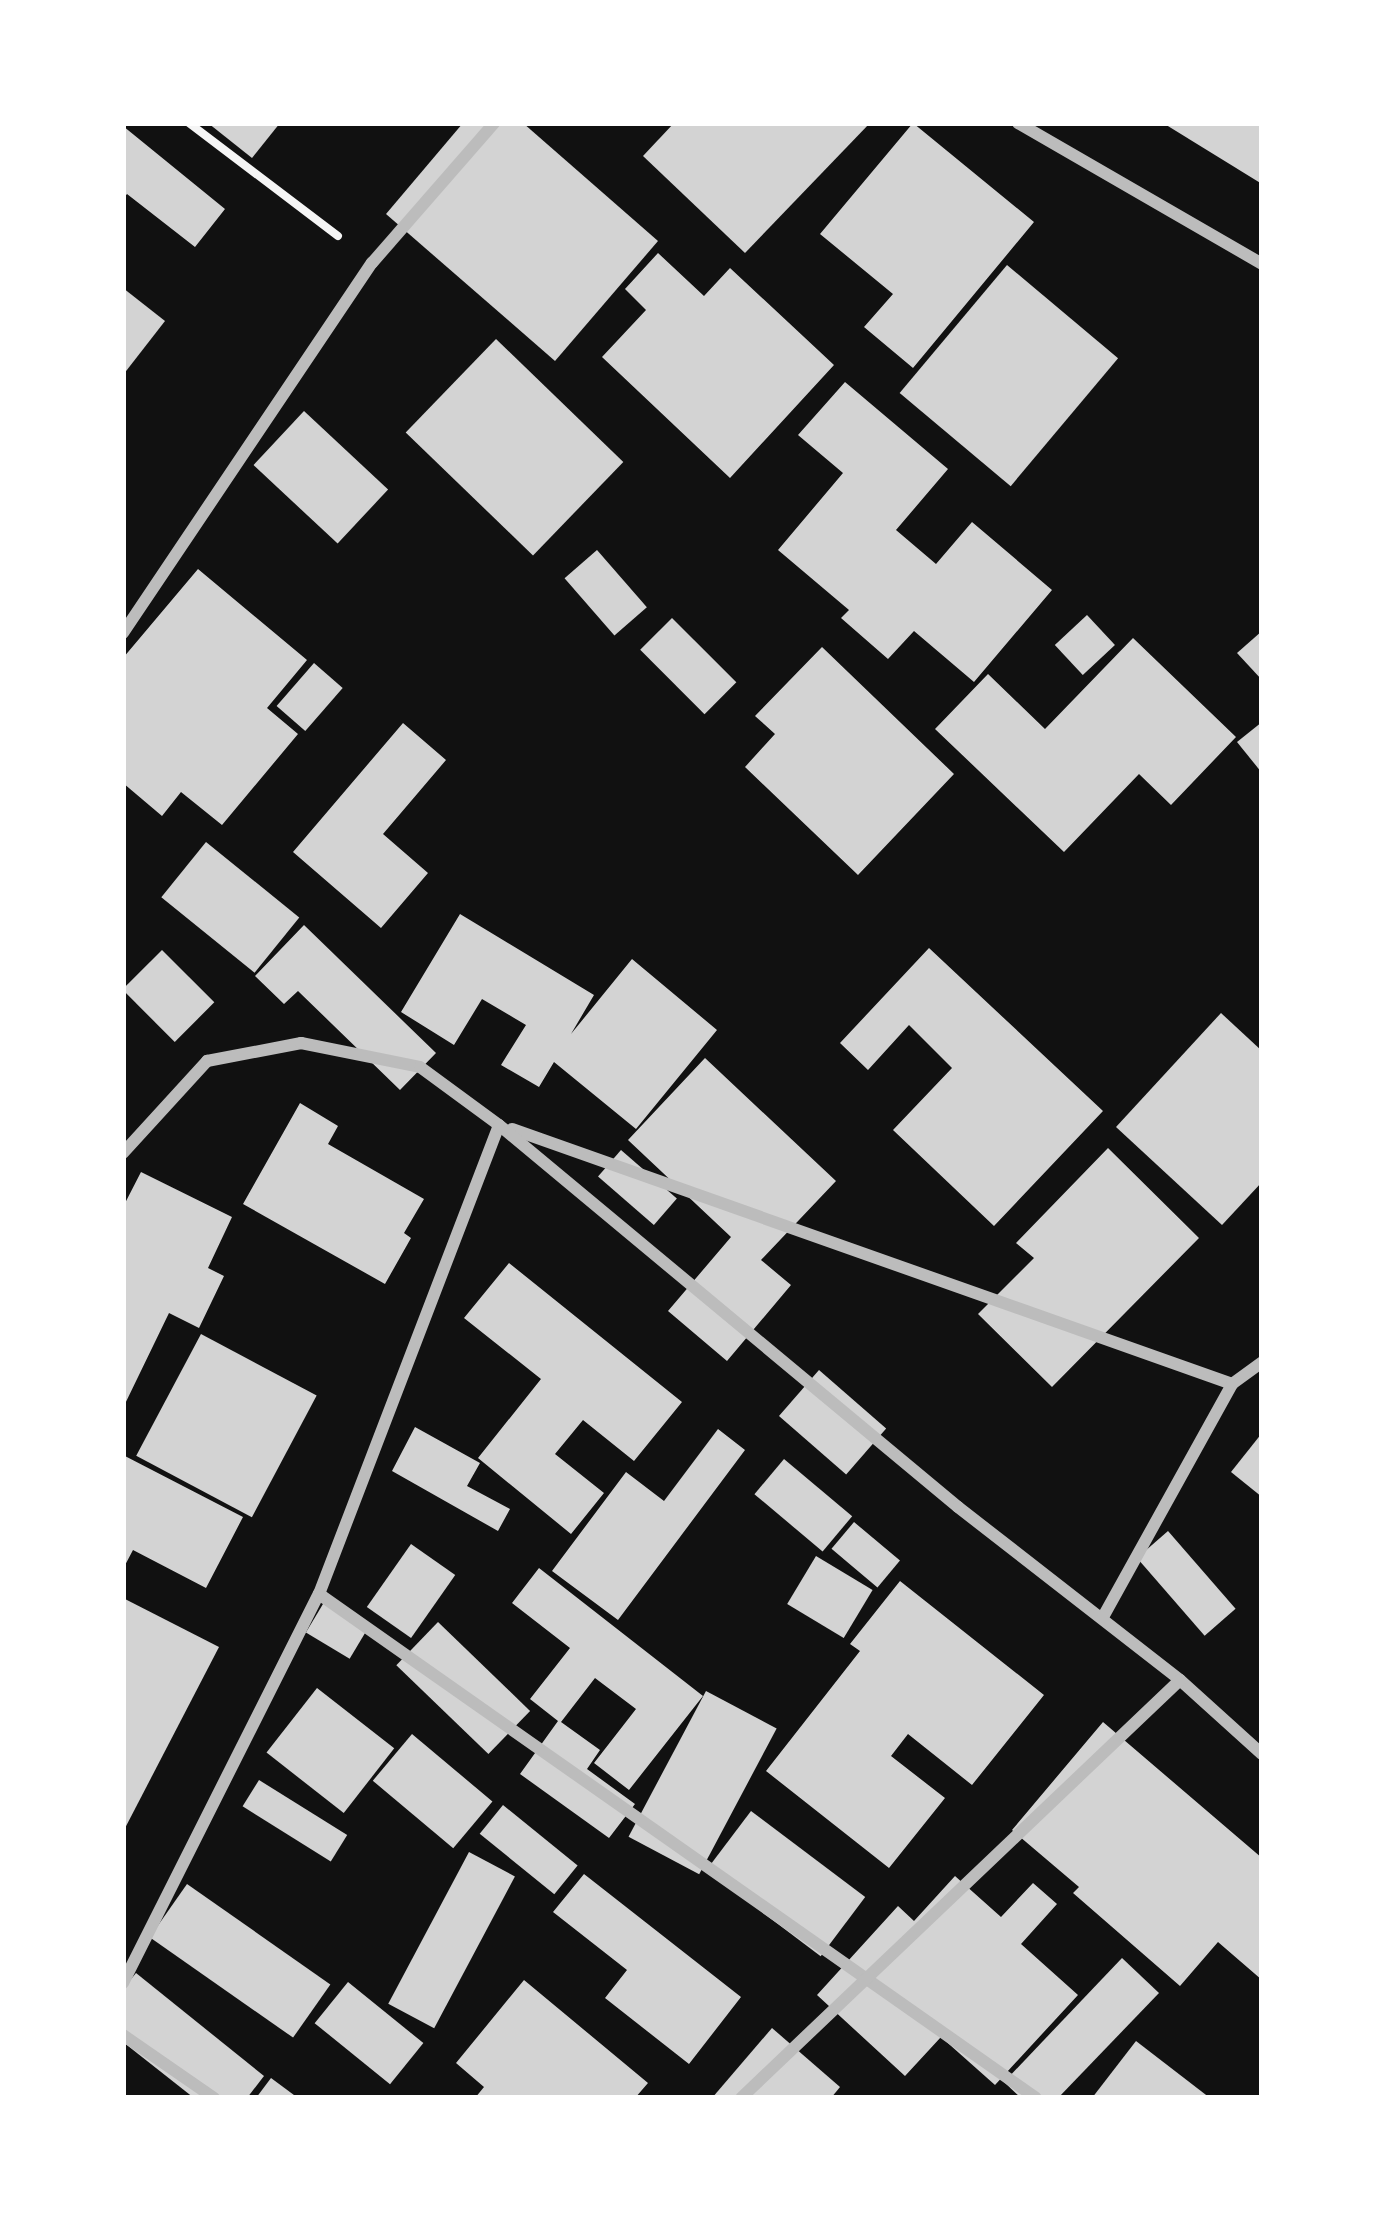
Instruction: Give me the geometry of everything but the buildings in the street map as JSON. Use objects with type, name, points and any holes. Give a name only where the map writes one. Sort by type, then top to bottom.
[{"type":"street","points":[[123,633],[372,262],[494,123]]},
{"type":"street","points":[[1018,123],[1262,265]]},
{"type":"street","points":[[123,1153],[207,1061],[301,1043],[420,1066],[499,1125],[958,1507],[1180,1679],[1262,1754]]},
{"type":"street","points":[[499,1125],[1232,1384]]},
{"type":"street","points":[[123,1983],[319,1594],[499,1125]]},
{"type":"street","points":[[1103,1617],[1232,1384],[1262,1362]]},
{"type":"street","points":[[319,1594],[1036,2098]]},
{"type":"street","points":[[741,2098],[1180,1679]]},
{"type":"street","points":[[123,2035],[214,2098]]},
{"type":"path","points":[[189,123],[372,262]]}]
